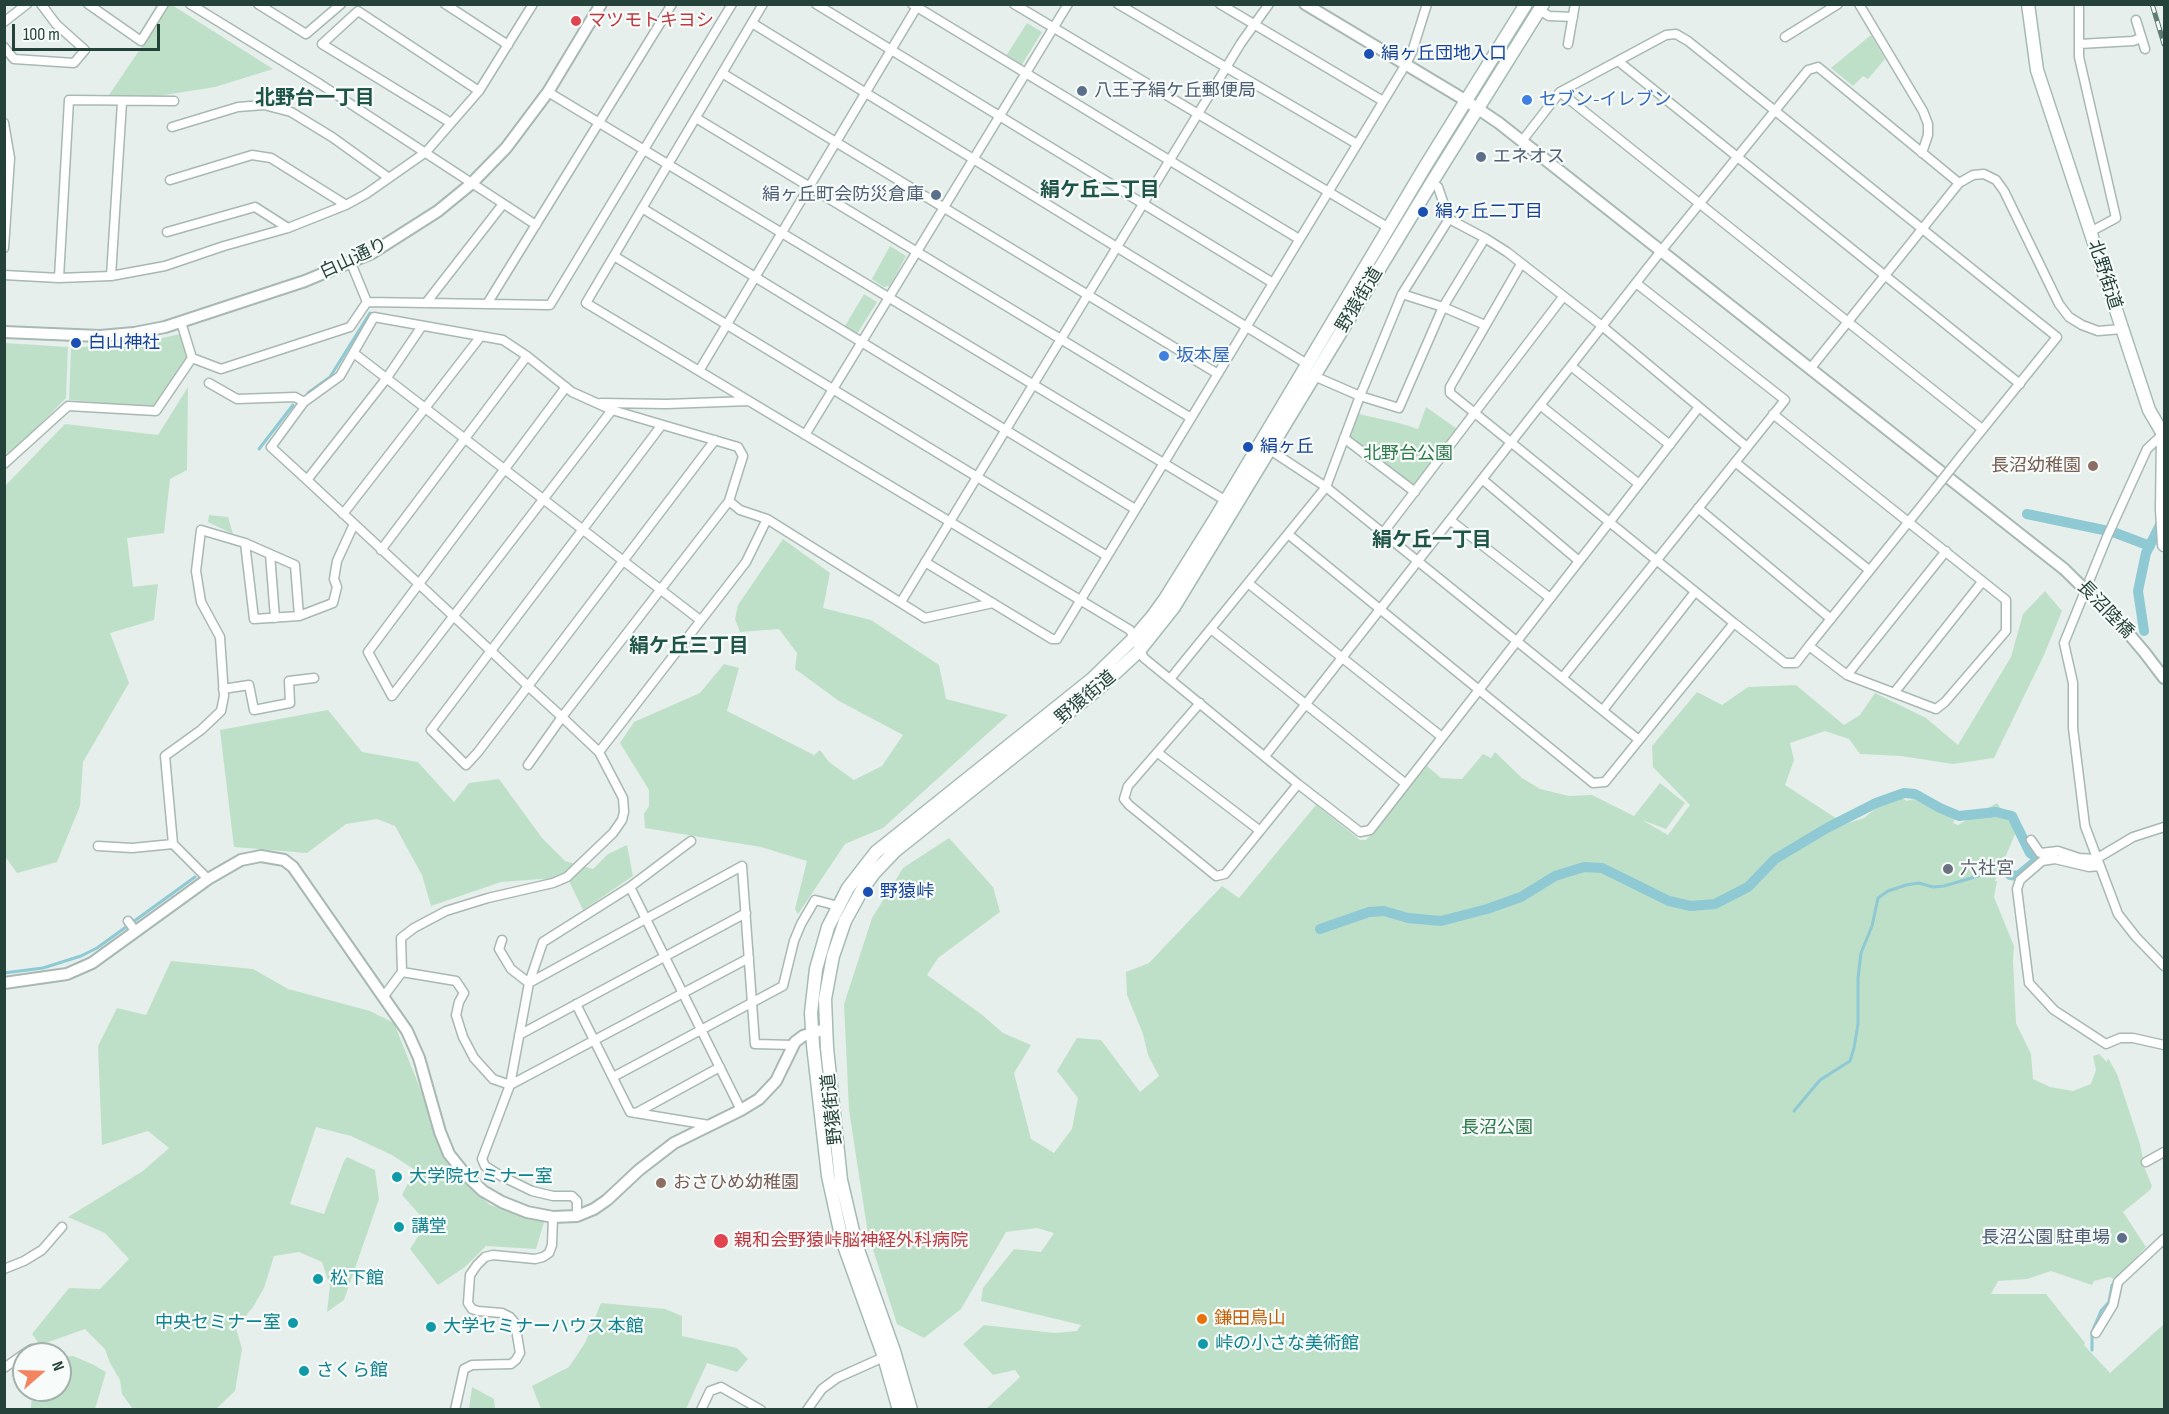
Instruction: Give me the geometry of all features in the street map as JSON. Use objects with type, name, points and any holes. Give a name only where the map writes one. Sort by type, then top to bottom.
[{"type":"main road","name":"北野街道","points":[[2028,4],[2037,70],[2149,410],[2164,430]]},
{"type":"main road","name":"野猿街道","points":[[911,1410],[894,1351],[856,1244],[845,1202],[825,1029],[828,975],[837,940],[852,907],[874,873],[903,844],[1097,690],[1139,651],[1174,608],[1307,364],[1524,6]]},
{"type":"main road","name":"野猿街道","points":[[898,1410],[884,1357],[849,1261],[828,1176],[812,1032],[812,998],[816,969],[828,927],[838,906],[862,869],[884,845],[1075,693],[1134,638],[1165,599],[1270,450],[1432,182],[1539,11]]},
{"type":"main road","points":[[2164,430],[2164,545]]},
{"type":"street","points":[[6,16],[27,4]]},
{"type":"street","points":[[4,47],[14,58],[74,63],[85,50],[56,24],[40,4]]},
{"type":"street","points":[[88,4],[141,41],[164,4]]},
{"type":"street","points":[[258,4],[306,34],[341,4]]},
{"type":"street","points":[[445,4],[508,45]]},
{"type":"street","name":"白山通り","points":[[4,332],[100,336],[134,333],[181,322],[305,281],[372,253],[417,226],[471,184],[506,148],[548,92],[601,4]]},
{"type":"street","points":[[487,304],[672,4]]},
{"type":"street","points":[[368,302],[550,305],[732,4]]},
{"type":"street","points":[[763,4],[586,303],[1130,630],[1144,658],[1360,832],[1370,830],[1699,407]]},
{"type":"street","points":[[816,4],[1273,283]]},
{"type":"street","points":[[1014,4],[1389,228]]},
{"type":"street","points":[[805,435],[1068,4]]},
{"type":"street","points":[[1118,4],[1225,69],[1357,144]]},
{"type":"street","points":[[1220,4],[1383,101]]},
{"type":"street","points":[[901,602],[1225,69],[1269,4]]},
{"type":"street","name":"長沼陸橋","points":[[1305,4],[1466,100],[1522,141],[2064,569],[2115,618],[2164,678]]},
{"type":"street","points":[[1568,44],[1575,4]]},
{"type":"street","points":[[1785,37],[1838,4]]},
{"type":"street","points":[[1859,4],[1923,111],[1928,124],[1928,135],[1922,153]]},
{"type":"street","points":[[2079,4],[2079,44],[2084,80],[2116,218],[2090,232]]},
{"type":"street","points":[[192,5],[320,84],[536,225]]},
{"type":"street","points":[[4,274],[59,278],[111,276],[165,266],[288,228],[346,205],[366,194],[426,152],[478,91],[533,5]]},
{"type":"street","points":[[699,371],[866,93],[916,5],[1299,239]]},
{"type":"street","points":[[1057,639],[1406,64],[1412,52],[1426,5]]},
{"type":"street","points":[[1524,6],[1549,16],[1573,18]]},
{"type":"street","points":[[451,123],[322,44],[358,11],[478,91]]},
{"type":"street","points":[[2136,20],[2145,49]]},
{"type":"street","points":[[752,23],[1307,364]]},
{"type":"street","points":[[1521,264],[1450,387],[1450,393],[1785,663],[1796,663],[2057,337],[1776,110],[1676,34],[1666,34],[1560,92],[1522,141]]},
{"type":"street","points":[[2079,44],[2133,42],[2141,38]]},
{"type":"street","points":[[1618,61],[2020,384]]},
{"type":"street","points":[[1264,756],[1661,251],[1808,70],[1818,67],[1959,183]]},
{"type":"street","points":[[722,73],[1218,374]]},
{"type":"street","points":[[548,92],[1231,504]]},
{"type":"street","points":[[1560,92],[1982,429]]},
{"type":"street","points":[[59,278],[69,100],[174,101]]},
{"type":"street","points":[[111,276],[122,102]]},
{"type":"street","points":[[172,127],[238,107],[264,105],[291,112],[332,137],[389,178]]},
{"type":"street","points":[[696,118],[1191,418]]},
{"type":"street","points":[[4,123],[10,158],[4,248]]},
{"type":"street","points":[[170,180],[252,154],[271,158],[346,205]]},
{"type":"street","points":[[1810,369],[1959,183],[1972,175],[1984,174],[1996,180],[2004,191],[2059,304],[2069,317],[2082,326],[2098,331],[2122,328]]},
{"type":"street","points":[[1432,182],[1438,187],[1449,219],[1485,238],[1521,264],[1602,326],[1747,447]]},
{"type":"street","points":[[426,303],[503,204]]},
{"type":"street","points":[[167,232],[255,207],[288,228]]},
{"type":"street","points":[[642,208],[1135,509]]},
{"type":"street","points":[[1170,679],[1326,487],[1402,294],[1449,219]]},
{"type":"street","points":[[1314,376],[1360,396],[1399,408],[1443,307],[1485,238]]},
{"type":"street","points":[[614,256],[1107,556]]},
{"type":"street","points":[[351,263],[368,302]]},
{"type":"street","points":[[1563,678],[1785,400],[1636,283]]},
{"type":"street","points":[[1402,294],[1443,307],[1485,326]]},
{"type":"street","points":[[1383,533],[1563,297]]},
{"type":"street","points":[[192,358],[221,369],[350,327],[368,302]]},
{"type":"street","points":[[384,996],[402,972],[401,938],[414,928],[446,911],[553,883],[567,877],[613,833],[622,820],[623,798],[599,752],[562,717],[528,686],[491,651],[381,550],[271,447],[304,402],[340,376],[355,354],[374,317],[503,340],[566,387],[597,403],[661,426],[738,447],[743,456],[729,501],[562,717],[528,765]]},
{"type":"street","points":[[181,322],[192,358]]},
{"type":"street","points":[[307,480],[386,378],[422,326]]},
{"type":"street","points":[[343,514],[481,336]]},
{"type":"street","points":[[355,354],[700,620]]},
{"type":"street","points":[[381,550],[527,356]]},
{"type":"street","points":[[4,464],[68,406],[156,411],[192,358]]},
{"type":"street","points":[[1571,366],[1670,445]]},
{"type":"street","points":[[209,383],[237,399],[295,397],[304,402]]},
{"type":"street","points":[[566,387],[368,652],[392,696],[612,410]]},
{"type":"street","points":[[597,403],[667,404],[749,401]]},
{"type":"street","points":[[1540,405],[1639,484]]},
{"type":"street","points":[[1773,414],[2006,600],[2006,631],[1945,702],[1936,709],[1847,675],[1809,646]]},
{"type":"street","points":[[661,426],[431,730],[466,765],[478,753],[715,440]]},
{"type":"street","points":[[2164,430],[2147,449],[2107,537],[2064,643],[2073,682],[2073,728],[2085,826],[2118,914],[2164,966]]},
{"type":"street","points":[[1344,438],[1414,492]]},
{"type":"street","points":[[1270,450],[1326,487],[1639,740]]},
{"type":"street","points":[[1735,462],[1869,570]]},
{"type":"street","points":[[1482,479],[1579,561]]},
{"type":"street","points":[[729,501],[740,510],[767,519],[924,618],[993,603]]},
{"type":"street","points":[[1698,508],[1831,619]]},
{"type":"street","points":[[599,752],[746,562],[767,519]]},
{"type":"street","points":[[1450,519],[1550,598]]},
{"type":"street","points":[[245,543],[254,619],[299,616],[333,603],[337,587],[334,579],[337,561],[354,524]]},
{"type":"street","points":[[208,879],[173,844],[165,756],[201,730],[221,711],[223,689],[220,637],[201,602],[196,571],[201,530],[245,543],[295,565],[299,616]]},
{"type":"street","points":[[1288,534],[1593,783],[1605,782],[1734,623]]},
{"type":"street","points":[[1847,675],[1946,551]]},
{"type":"street","points":[[270,554],[275,618]]},
{"type":"street","points":[[925,562],[1052,639],[1057,639]]},
{"type":"street","points":[[925,562],[1057,639]]},
{"type":"street","points":[[1894,693],[1982,582]]},
{"type":"street","points":[[1248,583],[1442,737]]},
{"type":"street","points":[[1603,710],[1695,592]]},
{"type":"street","points":[[1211,629],[1406,784]]},
{"type":"street","points":[[223,689],[249,685],[254,710],[290,703],[289,681],[314,678]]},
{"type":"street","points":[[1200,703],[1128,786],[1124,799],[1216,876],[1225,874],[1298,784]]},
{"type":"street","points":[[1158,753],[1259,830]]},
{"type":"street","points":[[2164,827],[2133,837],[2088,867],[2055,859],[2042,861],[2020,880],[2017,889],[2030,982],[2055,1010],[2106,1044],[2120,1038],[2133,1038],[2164,1045]]},
{"type":"street","points":[[2031,840],[2040,854],[2058,851],[2098,862]]},
{"type":"street","points":[[577,1216],[577,1201],[572,1196],[553,1196],[532,1191],[485,1166],[482,1158],[510,1085],[529,983],[543,942],[630,886],[691,841]]},
{"type":"street","points":[[98,846],[132,848],[173,844]]},
{"type":"street","points":[[5,983],[67,974],[92,963],[132,926],[231,864],[251,856],[270,856],[284,860],[293,867],[407,1031],[419,1058],[440,1132],[449,1154],[483,1191],[527,1212],[553,1217],[577,1216],[594,1209],[660,1152],[759,1099],[776,1081],[798,1039],[825,1029]]},
{"type":"street","points":[[529,983],[742,866],[755,1044],[793,1045]]},
{"type":"street","points":[[630,886],[741,1110]]},
{"type":"street","points":[[613,1077],[783,986],[794,941],[815,900],[838,906]]},
{"type":"street","points":[[519,1035],[746,913]]},
{"type":"street","points":[[502,940],[498,949],[511,969],[529,983]]},
{"type":"street","points":[[402,972],[456,981],[464,993],[456,1015],[463,1037],[474,1058],[493,1079],[510,1085],[749,958]]},
{"type":"street","points":[[576,1004],[630,1112],[709,1125]]},
{"type":"street","points":[[635,1113],[720,1067]]},
{"type":"street","points":[[2146,1162],[2164,1152]]},
{"type":"street","points":[[454,1410],[464,1369],[471,1365],[511,1364],[520,1353],[515,1323],[510,1317],[502,1313],[472,1309],[468,1303],[470,1275],[485,1257],[493,1255],[535,1259],[549,1253],[552,1245],[553,1217]]},
{"type":"street","points":[[4,1269],[42,1250],[62,1227]]},
{"type":"street","points":[[2096,1333],[2113,1305],[2118,1282],[2141,1258],[2164,1239]]},
{"type":"street","points":[[807,1410],[822,1389],[837,1378],[884,1357]]},
{"type":"street","points":[[701,1410],[710,1391],[721,1387],[761,1410]]},
{"type":"green space","points":[[170,5],[273,69],[215,87],[152,97],[109,95]]},
{"type":"green space","points":[[1027,23],[1042,32],[1021,66],[1006,56]]},
{"type":"green space","points":[[1871,35],[1885,59],[1868,79],[1863,76],[1853,86],[1831,68]]},
{"type":"green space","points":[[890,246],[906,256],[890,286],[883,287],[872,279]]},
{"type":"green space","points":[[864,294],[877,302],[857,334],[845,326]]},
{"type":"green space","points":[[180,334],[189,356],[154,407],[69,400],[71,348],[140,343]]},
{"type":"green space","points":[[5,343],[68,347],[66,398],[20,445],[5,455]]},
{"type":"green space","points":[[188,387],[187,470],[170,479],[164,533],[127,538],[133,587],[158,584],[154,620],[110,633],[129,683],[83,762],[80,806],[57,862],[17,873],[4,855],[5,486],[65,424],[158,435]]},
{"type":"green space","name":"北野台公園","points":[[1426,407],[1460,431],[1415,492],[1344,438],[1354,413],[1418,429]]},
{"type":"green space","points":[[209,515],[228,517],[233,534],[208,522]]},
{"type":"green space","points":[[783,539],[830,573],[823,608],[871,620],[939,665],[946,699],[1008,715],[883,828],[845,844],[798,914],[795,909],[807,861],[761,847],[645,828],[644,814],[649,806],[649,790],[620,743],[634,722],[700,693],[724,664],[739,668],[727,711],[814,755],[820,750],[829,762],[854,780],[882,766],[903,735],[839,701],[795,669],[797,653],[779,629],[740,632],[735,619],[738,605]]},
{"type":"green space","name":"長沼公園","points":[[2045,591],[2062,611],[2044,655],[1994,758],[1953,764],[1901,756],[1860,754],[1849,739],[1825,731],[1790,743],[1794,760],[1785,785],[1845,824],[1864,818],[1894,794],[1907,801],[1913,799],[1955,819],[1953,823],[1958,825],[1997,803],[2016,832],[1995,881],[1997,881],[1994,897],[2014,946],[2016,1023],[2031,1054],[2033,1079],[2050,1087],[2073,1091],[2091,1084],[2096,1070],[2093,1056],[2099,1054],[2107,1062],[2108,1058],[2117,1074],[2152,1186],[2123,1212],[2146,1247],[2116,1279],[2109,1277],[2094,1281],[2092,1285],[2051,1271],[2027,1279],[1998,1281],[1991,1294],[2046,1294],[2085,1343],[2084,1345],[2110,1373],[2164,1324],[2164,1409],[986,1409],[1020,1377],[1015,1370],[993,1375],[963,1344],[984,1325],[1054,1333],[1077,1331],[1081,1325],[981,1301],[983,1288],[1014,1249],[1041,1252],[1054,1233],[1037,1228],[1006,1232],[961,1309],[924,1338],[897,1324],[868,1234],[849,1110],[844,1004],[872,918],[903,868],[949,838],[993,887],[1000,912],[938,958],[927,975],[1003,1033],[1031,1045],[1014,1073],[1031,1139],[1054,1153],[1072,1129],[1078,1098],[1057,1071],[1077,1038],[1101,1040],[1140,1092],[1159,1076],[1148,1055],[1143,1034],[1127,995],[1126,972],[1149,963],[1222,886],[1239,898],[1316,805],[1360,840],[1366,840],[1427,766],[1441,778],[1462,779],[1483,754],[1491,758],[1495,752],[1522,778],[1540,789],[1569,796],[1592,795],[1634,816],[1660,783],[1685,803],[1666,829],[1642,820],[1668,835],[1690,805],[1653,767],[1652,746],[1697,692],[1722,705],[1748,687],[1796,685],[1844,725],[1860,715],[1875,693],[1926,718],[1958,745],[2011,657],[2023,614]]},
{"type":"green space","points":[[328,710],[362,752],[418,762],[454,802],[469,783],[499,779],[542,838],[565,861],[593,869],[608,854],[627,845],[633,876],[583,910],[569,881],[540,879],[501,882],[431,906],[422,875],[395,826],[377,819],[346,824],[307,853],[234,847],[220,730]]},
{"type":"green space","points":[[171,961],[253,969],[288,989],[370,1011],[394,1023],[453,1171],[490,1205],[544,1222],[536,1249],[486,1246],[465,1267],[438,1285],[410,1249],[427,1223],[402,1195],[415,1170],[392,1155],[351,1136],[316,1127],[290,1204],[324,1214],[347,1157],[375,1170],[379,1199],[344,1300],[327,1312],[330,1286],[322,1262],[299,1252],[274,1256],[264,1288],[253,1307],[236,1328],[242,1349],[235,1391],[216,1409],[133,1409],[122,1394],[120,1380],[105,1349],[85,1329],[48,1342],[38,1342],[32,1334],[69,1288],[100,1289],[129,1259],[105,1233],[68,1217],[143,1171],[169,1148],[148,1131],[102,1145],[98,1046],[117,1008],[146,1015]]},
{"type":"green space","points":[[601,1303],[665,1309],[682,1316],[682,1336],[737,1348],[748,1359],[737,1372],[707,1363],[686,1409],[541,1409],[532,1386],[569,1367],[585,1343]]},
{"type":"green space","points":[[72,1356],[106,1372],[95,1409],[31,1409],[31,1402],[72,1402]]},
{"type":"green space","points":[[472,1387],[494,1399],[495,1409],[469,1409]]},
{"type":"waterway","points":[[308,393],[330,377],[370,313]]},
{"type":"waterway","points":[[259,449],[293,405]]},
{"type":"waterway","points":[[2027,514],[2113,532],[2150,546]]},
{"type":"waterway","points":[[2144,631],[2138,591],[2146,553],[2163,519]]},
{"type":"waterway","points":[[1320,929],[1369,912],[1384,911],[1408,918],[1441,921],[1521,897],[1555,876],[1584,867],[1602,868],[1669,901],[1691,906],[1715,904],[1748,887],[1775,859],[1827,828],[1876,803],[1904,793],[1915,794],[1959,816],[1996,812],[2012,816],[2030,853],[2037,858]]},
{"type":"waterway","points":[[2010,875],[2018,876],[2042,856]]},
{"type":"waterway","points":[[1794,1111],[1820,1080],[1850,1061],[1858,1024],[1858,978],[1861,953],[1872,926],[1878,898],[1888,891],[1906,885],[1919,883],[1933,887],[1944,886],[1992,872],[2010,875]]},
{"type":"waterway","points":[[4,973],[43,968],[81,956],[97,948],[195,877]]},
{"type":"waterway","points":[[2092,1350],[2092,1332],[2101,1311],[2109,1302],[2112,1285]]},
{"type":"railway","points":[[2152,4],[2164,44]]},
{"type":"place","name":"マツモトキヨシ","points":[[576,21]]},
{"type":"place","name":"絹ヶ丘団地入口","points":[[1369,54]]},
{"type":"place","name":"八王子絹ケ丘郵便局","points":[[1082,91]]},
{"type":"place","name":"セブン-イレブン","points":[[1527,100]]},
{"type":"place","name":"エネオス","points":[[1481,157]]},
{"type":"place","name":"絹ヶ丘町会防災倉庫","points":[[936,195]]},
{"type":"place","name":"絹ヶ丘二丁目","points":[[1423,212]]},
{"type":"place","name":"白山神社","points":[[76,343]]},
{"type":"place","name":"坂本屋","points":[[1164,356]]},
{"type":"place","name":"絹ヶ丘","points":[[1248,447]]},
{"type":"place","name":"長沼幼稚園","points":[[2093,466]]},
{"type":"place","name":"六社宮","points":[[1948,869]]},
{"type":"place","name":"野猿峠","points":[[868,892]]},
{"type":"place","name":"大学院セミナー室","points":[[397,1177]]},
{"type":"place","name":"おさひめ幼稚園","points":[[661,1183]]},
{"type":"place","name":"講堂","points":[[399,1227]]},
{"type":"place","name":"長沼公園 駐車場","points":[[2122,1238]]},
{"type":"place","name":"親和会野猿峠脳神経外科病院","points":[[721,1241]]},
{"type":"place","name":"松下館","points":[[318,1279]]},
{"type":"place","name":"鎌田鳥山","points":[[1202,1319]]},
{"type":"place","name":"中央セミナー室","points":[[293,1323]]},
{"type":"place","name":"大学セミナーハウス 本館","points":[[431,1327]]},
{"type":"place","name":"峠の小さな美術館","points":[[1203,1344]]},
{"type":"place","name":"さくら館","points":[[304,1371]]},
{"type":"district","name":"北野台一丁目","points":[[315,99]]},
{"type":"district","name":"絹ケ丘二丁目","points":[[1100,191]]},
{"type":"district","name":"絹ケ丘一丁目","points":[[1432,541]]},
{"type":"district","name":"絹ケ丘三丁目","points":[[689,647]]}]
